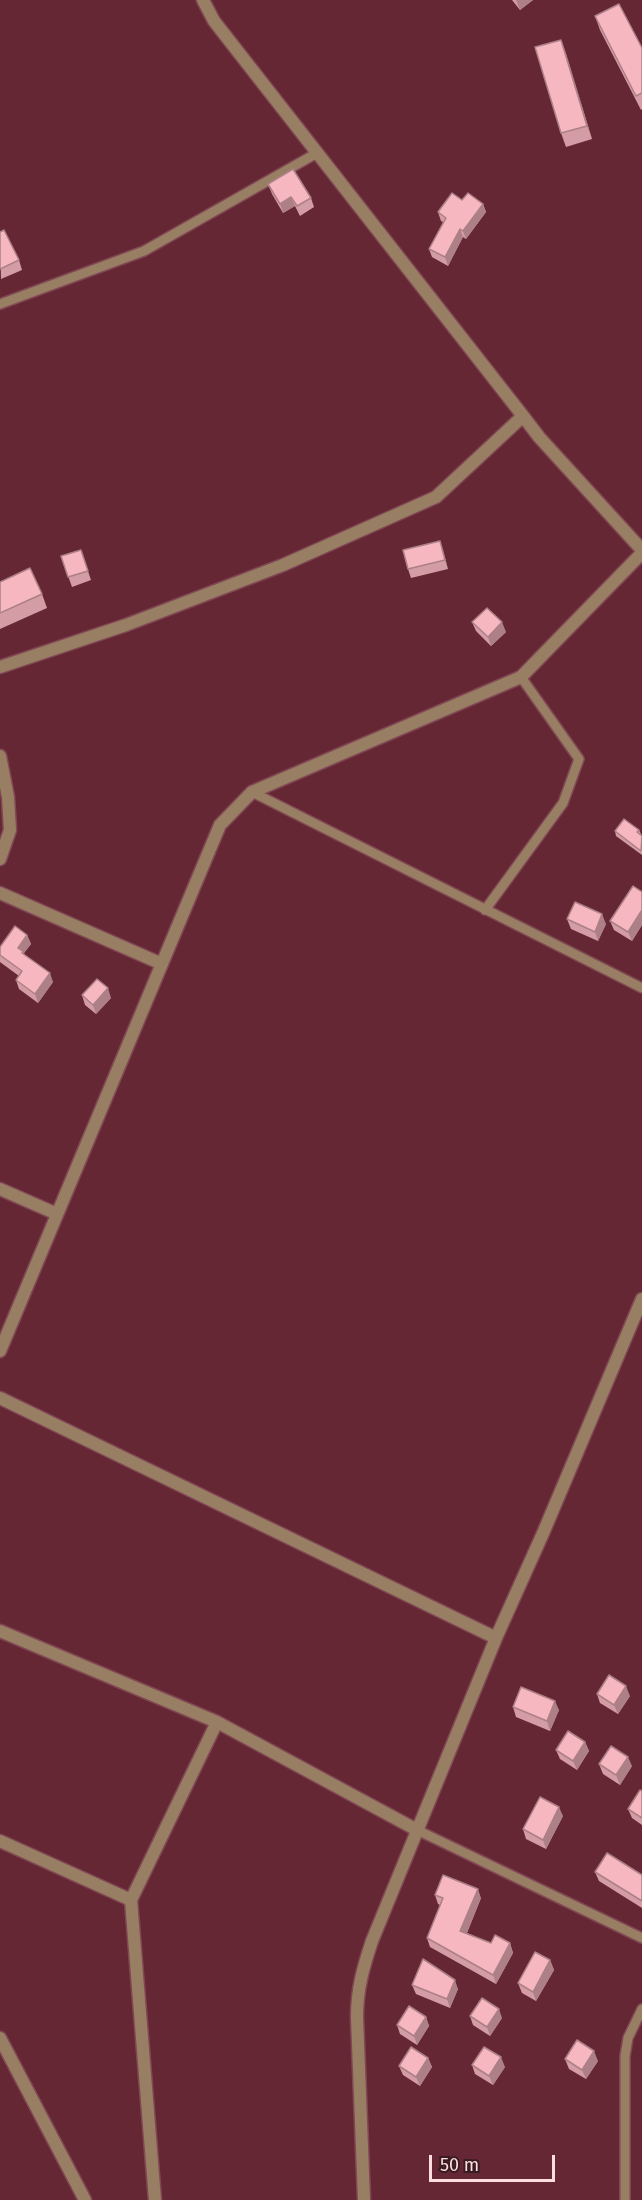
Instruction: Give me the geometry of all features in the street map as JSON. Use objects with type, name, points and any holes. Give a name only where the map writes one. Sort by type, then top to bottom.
[{"type":"street","points":[[0,1351],[220,825],[252,792],[521,677],[642,551],[539,437],[214,21],[203,0]]},
{"type":"street","points":[[0,668],[126,625],[283,565],[436,497],[523,416]]},
{"type":"street","points":[[0,756],[8,797],[10,830],[0,859]]},
{"type":"street","points":[[0,893],[162,964]]},
{"type":"street","points":[[0,1189],[57,1214]]},
{"type":"street","points":[[364,2200],[357,1993],[372,1941],[496,1638],[642,1299]]},
{"type":"street","points":[[0,1398],[496,1638]]},
{"type":"street","points":[[0,1631],[217,1722],[417,1830]]},
{"type":"street","points":[[155,2200],[131,1900],[217,1722]]},
{"type":"street","points":[[0,1840],[131,1900]]},
{"type":"street","points":[[0,2038],[85,2200]]},
{"type":"lane","points":[[0,304],[144,251],[318,153]]},
{"type":"lane","points":[[485,910],[563,803],[579,759],[521,677]]},
{"type":"lane","points":[[252,792],[642,988]]},
{"type":"lane","points":[[417,1830],[642,1938]]},
{"type":"lane","points":[[625,2200],[625,2056],[628,2038],[642,2009]]},
{"type":"building","points":[[619,4],[642,48],[642,93],[636,96],[595,16]]},
{"type":"building","points":[[561,40],[587,126],[561,133],[535,47]]},
{"type":"building","points":[[293,169],[311,198],[297,206],[291,197],[280,204],[268,184]]},
{"type":"building","points":[[452,193],[462,200],[468,193],[483,204],[463,231],[460,229],[445,257],[429,249],[446,218],[438,212]]},
{"type":"building","points":[[4,230],[19,260],[0,269],[0,232]]},
{"type":"building","points":[[440,541],[445,560],[408,569],[403,550]]},
{"type":"building","points":[[81,550],[88,571],[68,577],[61,556]]},
{"type":"building","points":[[30,568],[42,594],[0,613],[0,582]]},
{"type":"building","points":[[487,608],[502,622],[488,637],[472,622]]},
{"type":"building","points":[[624,819],[639,830],[637,832],[642,836],[641,851],[615,831]]},
{"type":"building","points":[[633,886],[642,892],[642,910],[628,932],[610,921]]},
{"type":"building","points":[[575,902],[602,914],[595,932],[567,919]]},
{"type":"building","points":[[15,926],[27,935],[18,948],[50,973],[35,994],[16,980],[22,971],[0,955],[0,947]]},
{"type":"building","points":[[97,979],[108,988],[93,1005],[82,995]]},
{"type":"building","points":[[609,1675],[626,1686],[614,1705],[597,1694]]},
{"type":"building","points":[[521,1687],[555,1701],[547,1721],[513,1707]]},
{"type":"building","points":[[568,1731],[585,1742],[573,1761],[556,1750]]},
{"type":"building","points":[[611,1746],[628,1757],[616,1775],[599,1764]]},
{"type":"building","points":[[640,1790],[642,1791],[642,1818],[628,1809]]},
{"type":"building","points":[[540,1797],[559,1807],[543,1840],[523,1829]]},
{"type":"building","points":[[607,1853],[642,1875],[642,1901],[595,1872]]},
{"type":"building","points":[[443,1875],[478,1889],[460,1931],[491,1943],[495,1935],[510,1943],[493,1975],[427,1938],[443,1898],[435,1895]]},
{"type":"building","points":[[535,1952],[550,1960],[533,1992],[518,1983]]},
{"type":"building","points":[[423,1959],[455,1980],[447,1999],[412,1985]]},
{"type":"building","points":[[482,1998],[499,2009],[487,2027],[470,2016]]},
{"type":"building","points":[[409,2006],[426,2017],[414,2036],[397,2025]]},
{"type":"building","points":[[577,2040],[594,2051],[582,2070],[565,2059]]},
{"type":"building","points":[[411,2047],[428,2058],[416,2077],[399,2066]]},
{"type":"building","points":[[484,2047],[501,2057],[489,2076],[472,2065]]}]
